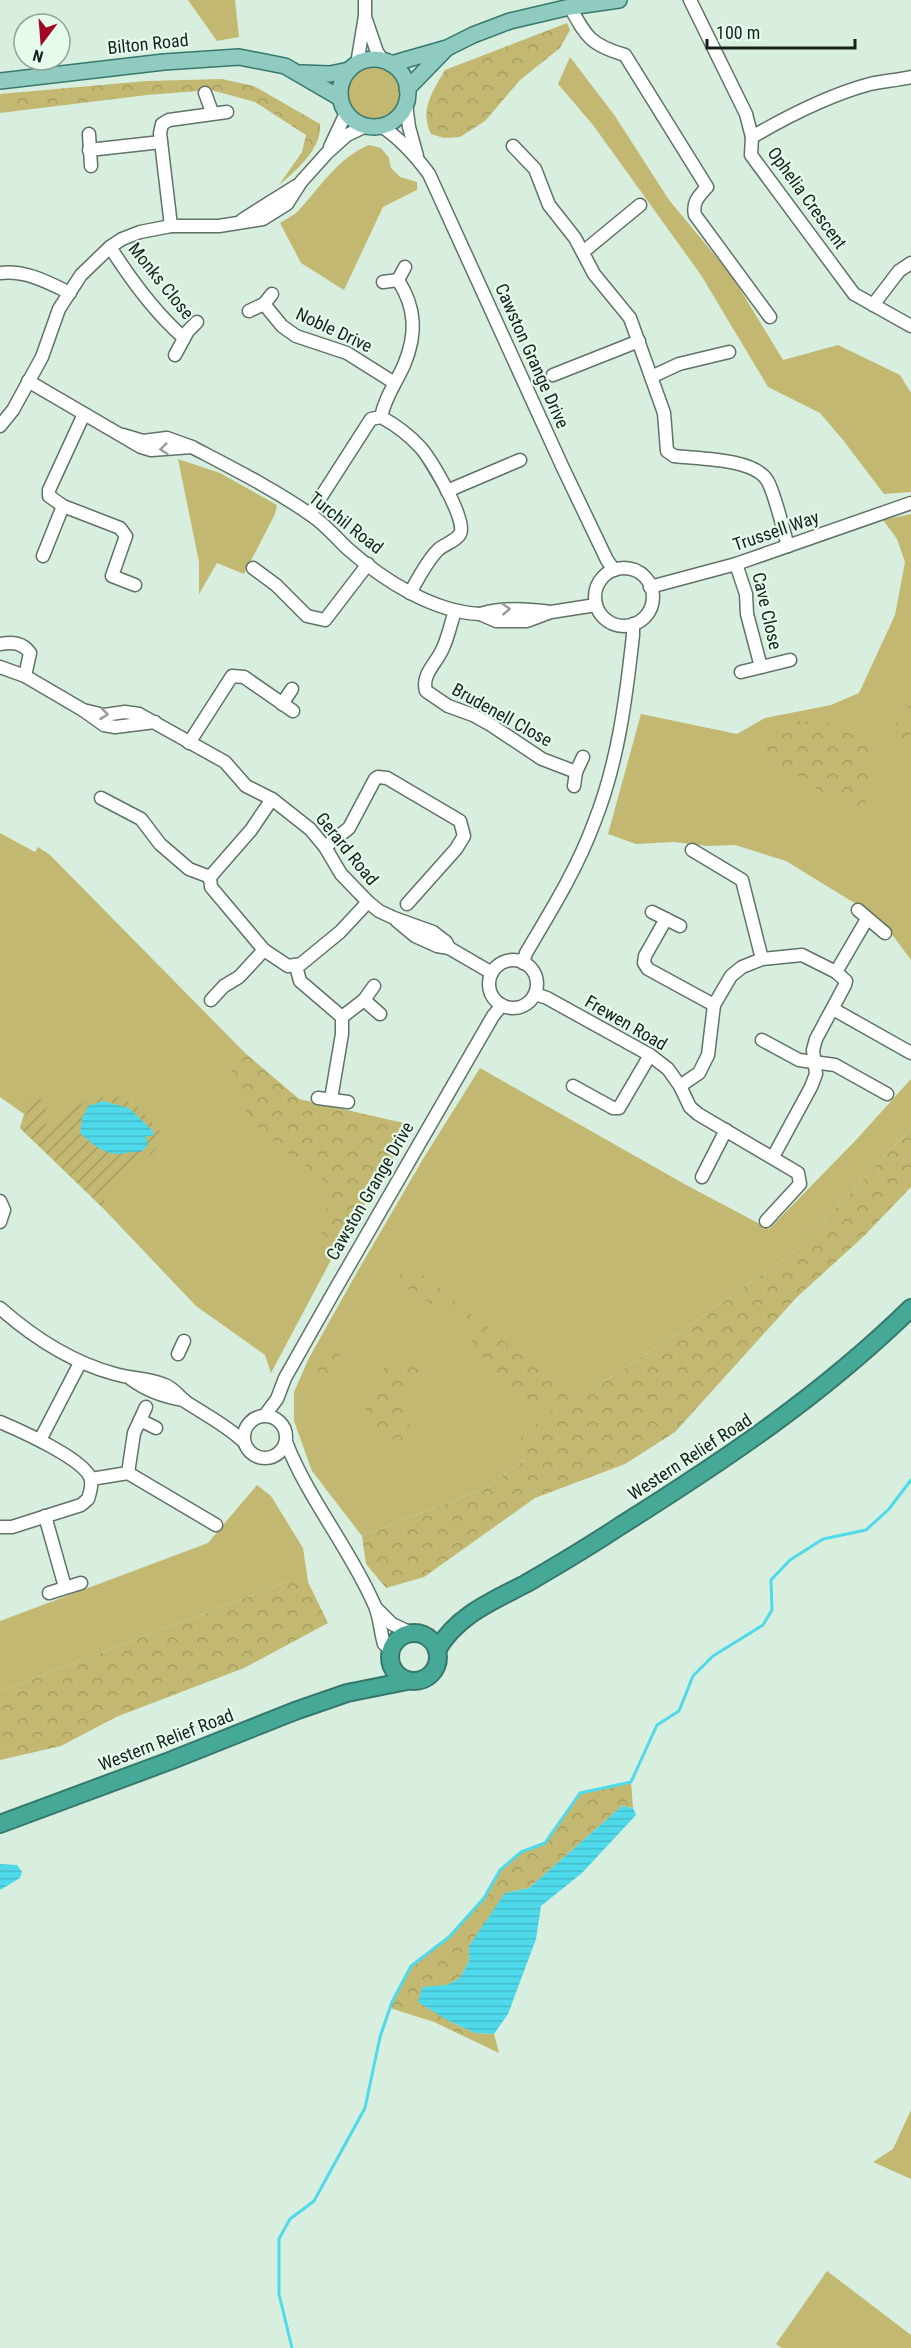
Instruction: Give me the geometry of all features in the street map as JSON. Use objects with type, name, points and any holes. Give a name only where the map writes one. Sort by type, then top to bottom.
[{"type":"highway","name":"Western Relief Road","points":[[417,1633],[471,1613],[527,1582],[619,1527],[773,1426],[823,1388],[911,1308]]},
{"type":"highway","name":"Western Relief Road","points":[[437,1650],[445,1636],[471,1613]]},
{"type":"highway","points":[[417,1633],[431,1639],[437,1650],[438,1663],[429,1677],[421,1681],[407,1680],[398,1674],[392,1656],[398,1639],[417,1633]]},
{"type":"highway","name":"Western Relief Road","points":[[347,1693],[375,1677],[392,1656]]},
{"type":"highway","name":"Western Relief Road","points":[[0,1824],[295,1711],[347,1693],[407,1680]]},
{"type":"main road","points":[[387,62],[405,79],[406,96],[400,114],[391,122],[374,126],[359,123],[346,113],[340,98],[343,78],[353,67],[366,60],[387,62],[447,48],[510,21],[620,0]]},
{"type":"main road","points":[[406,96],[447,48]]},
{"type":"main road","name":"Bilton Road","points":[[0,81],[220,57],[238,57],[285,66],[340,98]]},
{"type":"main road","name":"Bilton Road","points":[[299,74],[330,74],[353,67]]},
{"type":"street","points":[[353,67],[365,16],[365,0]]},
{"type":"street","name":"Ophelia Crescent","points":[[690,0],[746,114],[752,137],[751,155],[854,294],[911,326]]},
{"type":"street","points":[[570,8],[589,39],[610,51],[626,55],[707,187],[696,199],[695,215],[770,317]]},
{"type":"street","points":[[365,16],[376,52],[387,62]]},
{"type":"street","points":[[752,137],[775,123],[822,102],[871,84],[911,77]]},
{"type":"street","points":[[205,93],[212,112]]},
{"type":"street","name":"Cawston Grange Drive","points":[[406,96],[409,127],[417,157]]},
{"type":"street","points":[[171,226],[161,142],[162,124],[169,120],[212,112],[227,112]]},
{"type":"street","points":[[327,153],[346,113]]},
{"type":"street","points":[[0,426],[13,410],[49,342],[53,321],[69,293],[81,275],[110,247],[140,232],[171,226],[219,226],[242,220],[301,183],[327,153],[347,135],[374,126]]},
{"type":"street","name":"Cawston Grange Drive","points":[[374,126],[395,135],[417,157],[429,174],[562,468],[614,570]]},
{"type":"street","points":[[89,135],[91,166]]},
{"type":"street","points":[[89,150],[161,142]]},
{"type":"street","points":[[513,146],[535,169],[549,206],[583,252],[594,274],[630,318],[664,413],[667,451],[675,456],[744,465],[759,471],[767,480],[788,546]]},
{"type":"street","points":[[583,252],[640,205]]},
{"type":"street","name":"Monks Close","points":[[110,247],[129,276],[160,315],[184,338]]},
{"type":"street","points":[[873,305],[899,271],[911,263]]},
{"type":"street","points":[[398,280],[405,267]]},
{"type":"street","points":[[0,273],[14,271],[39,278],[69,293]]},
{"type":"street","points":[[383,282],[398,280]]},
{"type":"street","points":[[381,417],[384,402],[393,382],[404,366],[413,337],[409,297],[398,280]]},
{"type":"street","points":[[249,311],[264,304],[272,294]]},
{"type":"street","name":"Noble Drive","points":[[264,304],[282,326],[296,336],[347,353],[393,382]]},
{"type":"street","name":"Monks Close","points":[[175,355],[184,338],[197,322]]},
{"type":"street","points":[[553,375],[639,341]]},
{"type":"street","points":[[651,376],[678,364],[729,352]]},
{"type":"street","name":"Turchil Road","points":[[28,381],[123,435],[143,441],[167,438],[192,447],[243,474],[310,514],[331,529],[347,548],[368,564],[410,593],[437,606],[455,612],[480,614],[496,621],[527,621],[551,612],[596,605]]},
{"type":"street","points":[[84,414],[49,490],[49,496],[63,506],[120,528],[124,532],[126,536],[112,576],[135,585]]},
{"type":"street","points":[[310,514],[371,419],[381,417],[420,448],[447,491],[458,514],[462,532],[456,539],[438,550],[410,593]]},
{"type":"street","points":[[447,491],[520,460]]},
{"type":"street","name":"Trussell Way","points":[[650,586],[736,564],[911,503]]},
{"type":"street","points":[[43,556],[63,506]]},
{"type":"street","points":[[253,568],[276,585],[307,616],[325,620],[368,564]]},
{"type":"street","name":"Cave Close","points":[[736,564],[746,594],[747,614],[761,667]]},
{"type":"street","points":[[614,570],[632,570],[646,579],[650,586],[652,602],[650,609],[645,616],[633,624],[613,624],[602,616],[596,605],[596,588],[600,580],[614,570]]},
{"type":"street","name":"Brudenell Close","points":[[455,612],[444,648],[427,674],[426,691],[448,706],[473,715],[491,725],[542,759],[576,772]]},
{"type":"street","points":[[523,963],[526,953],[564,889],[599,810],[621,734],[633,624]]},
{"type":"street","points":[[0,644],[22,645],[30,653],[25,676]]},
{"type":"street","name":"Cave Close","points":[[741,672],[790,660]]},
{"type":"street","name":"Gerard Road","points":[[0,668],[25,676],[104,725],[115,727],[155,722],[225,762],[246,786],[272,799],[310,829],[325,846],[342,874],[379,911],[394,918],[415,936],[437,946],[449,948],[492,973]]},
{"type":"street","points":[[189,743],[232,676],[244,677],[293,711]]},
{"type":"street","points":[[282,704],[292,689]]},
{"type":"street","points":[[574,786],[576,772],[583,757]]},
{"type":"street","points":[[325,846],[349,828],[378,777],[387,778],[460,821],[464,836],[456,849],[407,904]]},
{"type":"street","points":[[101,798],[141,819],[160,844],[189,869],[210,877]]},
{"type":"street","points":[[272,799],[251,830],[210,877],[211,887],[264,950],[288,966],[301,964],[340,932],[368,902]]},
{"type":"street","points":[[692,850],[742,880],[762,959]]},
{"type":"street","points":[[652,912],[680,926]]},
{"type":"street","points":[[836,972],[862,915],[885,933]]},
{"type":"street","points":[[666,919],[645,956],[644,963],[648,969],[714,1005]]},
{"type":"street","points":[[211,1000],[264,950]]},
{"type":"street","points":[[680,1086],[699,1073],[708,1055],[714,1005],[731,976],[742,967],[762,959],[802,955],[836,972],[846,981],[816,1039],[813,1050],[816,1074],[773,1157]]},
{"type":"street","points":[[509,961],[523,963],[534,973],[537,987],[535,994],[521,1006],[514,1008],[502,1005],[492,995],[489,987],[492,973],[502,963],[509,961]]},
{"type":"street","points":[[296,966],[300,981],[342,1017],[342,1034],[325,1099],[348,1102]]},
{"type":"street","points":[[342,1017],[364,1000],[374,986]]},
{"type":"street","name":"Frewen Road","points":[[535,994],[547,998],[650,1055],[668,1069],[680,1086],[690,1107],[698,1114],[798,1173],[800,1184],[766,1221]]},
{"type":"street","points":[[364,1000],[380,1014]]},
{"type":"street","name":"Cawston Grange Drive","points":[[265,1415],[277,1399],[285,1378],[452,1085],[493,1016],[502,1005]]},
{"type":"street","points":[[833,1009],[911,1053]]},
{"type":"street","points":[[762,1040],[800,1060],[835,1065],[887,1094]]},
{"type":"street","points":[[573,1086],[613,1108],[620,1108],[650,1055]]},
{"type":"street","points":[[702,1177],[726,1130]]},
{"type":"street","points":[[0,1201],[4,1210],[0,1222]]},
{"type":"street","points":[[0,1308],[36,1338],[80,1363],[130,1379],[144,1389],[168,1398],[184,1400],[228,1426],[243,1441],[250,1453],[269,1458],[297,1471]]},
{"type":"street","points":[[178,1354],[184,1341]]},
{"type":"street","points":[[40,1440],[80,1363]]},
{"type":"street","points":[[277,1399],[281,1424]]},
{"type":"street","points":[[128,1473],[134,1433],[146,1407]]},
{"type":"street","points":[[228,1426],[248,1423],[265,1415],[277,1419],[281,1424],[297,1471],[369,1592],[384,1644],[392,1656]]},
{"type":"street","points":[[140,1420],[156,1428]]},
{"type":"street","points":[[0,1422],[40,1440],[85,1469],[91,1479],[88,1499],[81,1505],[12,1527],[0,1527]]},
{"type":"street","points":[[243,1441],[243,1434],[248,1423]]},
{"type":"street","points":[[269,1458],[280,1452],[286,1442]]},
{"type":"street","points":[[91,1479],[128,1473],[216,1525]]},
{"type":"street","points":[[45,1516],[65,1587]]},
{"type":"street","points":[[49,1593],[81,1583]]},
{"type":"street","points":[[375,1607],[392,1624],[417,1633]]},
{"type":"green space","points":[[188,0],[235,0],[239,37],[217,41]]},
{"type":"green space","points":[[567,23],[570,30],[560,48],[520,80],[485,121],[460,137],[444,138],[431,134],[426,117],[427,109],[432,93],[445,70]]},
{"type":"green space","points":[[570,57],[615,116],[669,200],[732,276],[783,360],[838,345],[900,375],[911,393],[911,492],[884,494],[820,413],[768,387],[701,275],[593,125],[558,84]]},
{"type":"green space","points":[[373,64],[384,66],[397,77],[402,93],[400,104],[389,117],[373,122],[362,120],[349,109],[344,93],[346,82],[357,69]]},
{"type":"green space","points":[[222,79],[254,86],[320,124],[320,133],[313,150],[279,185],[302,152],[306,135],[255,102],[211,90],[147,95],[0,113],[0,94],[147,81]]},
{"type":"green space","points":[[369,145],[381,148],[389,158],[391,168],[400,177],[417,182],[417,190],[383,207],[344,290],[301,263],[280,223],[298,211],[348,157]]},
{"type":"green space","points":[[178,459],[220,473],[277,505],[275,514],[244,574],[217,563],[199,594],[199,562]]},
{"type":"green space","points":[[911,514],[911,960],[888,929],[861,907],[786,861],[735,845],[708,846],[674,842],[636,844],[608,834],[641,714],[737,734],[765,718],[831,705],[859,693],[895,615],[905,562],[897,539],[883,520]]},
{"type":"green space","points":[[911,701],[911,734],[902,740],[887,736]]},
{"type":"green space","points":[[793,721],[824,722],[846,727],[863,738],[869,746],[872,789],[868,799],[854,814],[794,774],[763,749],[770,732]]},
{"type":"green space","points":[[0,833],[35,852],[38,847],[50,855],[246,1054],[299,1099],[412,1125],[331,1260],[271,1373],[265,1355],[196,1306],[102,1207],[20,1128],[24,1114],[0,1097]]},
{"type":"green space","points":[[246,1054],[299,1100],[412,1125],[331,1260],[321,1231],[329,1199],[326,1182],[266,1136],[239,1102],[228,1082],[233,1066]]},
{"type":"green space","points":[[480,1068],[688,1186],[769,1229],[856,1140],[911,1079],[911,1128],[797,1250],[592,1390],[524,1460],[486,1488],[362,1536],[312,1471],[294,1421],[294,1392],[309,1358],[356,1274],[423,1159]]},
{"type":"green space","points":[[115,1095],[134,1104],[160,1131],[161,1140],[152,1154],[138,1161],[111,1183],[102,1207],[20,1128],[27,1112],[26,1098],[47,1100],[45,1123],[52,1128],[67,1113],[85,1101]]},
{"type":"green space","points":[[911,1128],[911,1187],[863,1237],[797,1297],[675,1432],[625,1464],[535,1498],[424,1577],[386,1588],[366,1564],[362,1536],[486,1488],[524,1460],[521,1437],[560,1404],[547,1396],[522,1405],[511,1404],[482,1355],[458,1322],[398,1282],[403,1264],[426,1277],[517,1352],[571,1388],[592,1390],[797,1250]]},
{"type":"green space","points":[[332,1334],[339,1338],[342,1374],[332,1380],[314,1380],[315,1370]]},
{"type":"green space","points":[[407,1356],[418,1359],[428,1371],[422,1381],[408,1391],[406,1409],[410,1432],[400,1443],[369,1425],[366,1406],[375,1380],[387,1364]]},
{"type":"green space","points":[[257,1485],[271,1496],[303,1548],[308,1582],[287,1582],[0,1691],[0,1621],[208,1543]]},
{"type":"green space","points":[[287,1582],[308,1582],[328,1623],[244,1668],[116,1717],[61,1746],[0,1760],[0,1691]]},
{"type":"green space","points":[[631,1782],[633,1808],[622,1806],[529,1888],[505,1893],[460,1978],[447,1985],[449,2021],[475,2033],[494,2034],[499,2053],[434,2022],[390,2008],[411,1966],[449,1937],[484,1898],[500,1870],[521,1852],[545,1843],[580,1793]]},
{"type":"green space","points":[[911,2110],[911,2179],[873,2162],[893,2149]]},
{"type":"green space","points":[[827,2271],[911,2335],[911,2348],[782,2348],[776,2344]]},
{"type":"water","points":[[103,1101],[129,1108],[153,1131],[153,1136],[146,1136],[148,1145],[141,1152],[113,1154],[102,1150],[80,1133],[82,1119],[88,1106]]},
{"type":"water","points":[[622,1806],[633,1808],[636,1815],[582,1873],[541,1906],[536,1939],[508,2014],[494,2034],[475,2033],[449,2021],[418,2002],[422,1987],[447,1985],[460,1978],[469,1961],[469,1946],[505,1893],[529,1888]]},
{"type":"water","points":[[0,1864],[17,1865],[22,1872],[20,1878],[0,1890]]},
{"type":"waterway","points":[[292,2348],[279,2294],[279,2239],[290,2219],[314,2201],[365,2108],[380,2037],[392,2002],[411,1966],[449,1937],[484,1898],[500,1870],[521,1852],[545,1843],[580,1793],[631,1782],[657,1725],[679,1711],[693,1676],[713,1656],[763,1625],[772,1610],[771,1580],[790,1560],[823,1539],[866,1530],[889,1509],[911,1480]]}]
